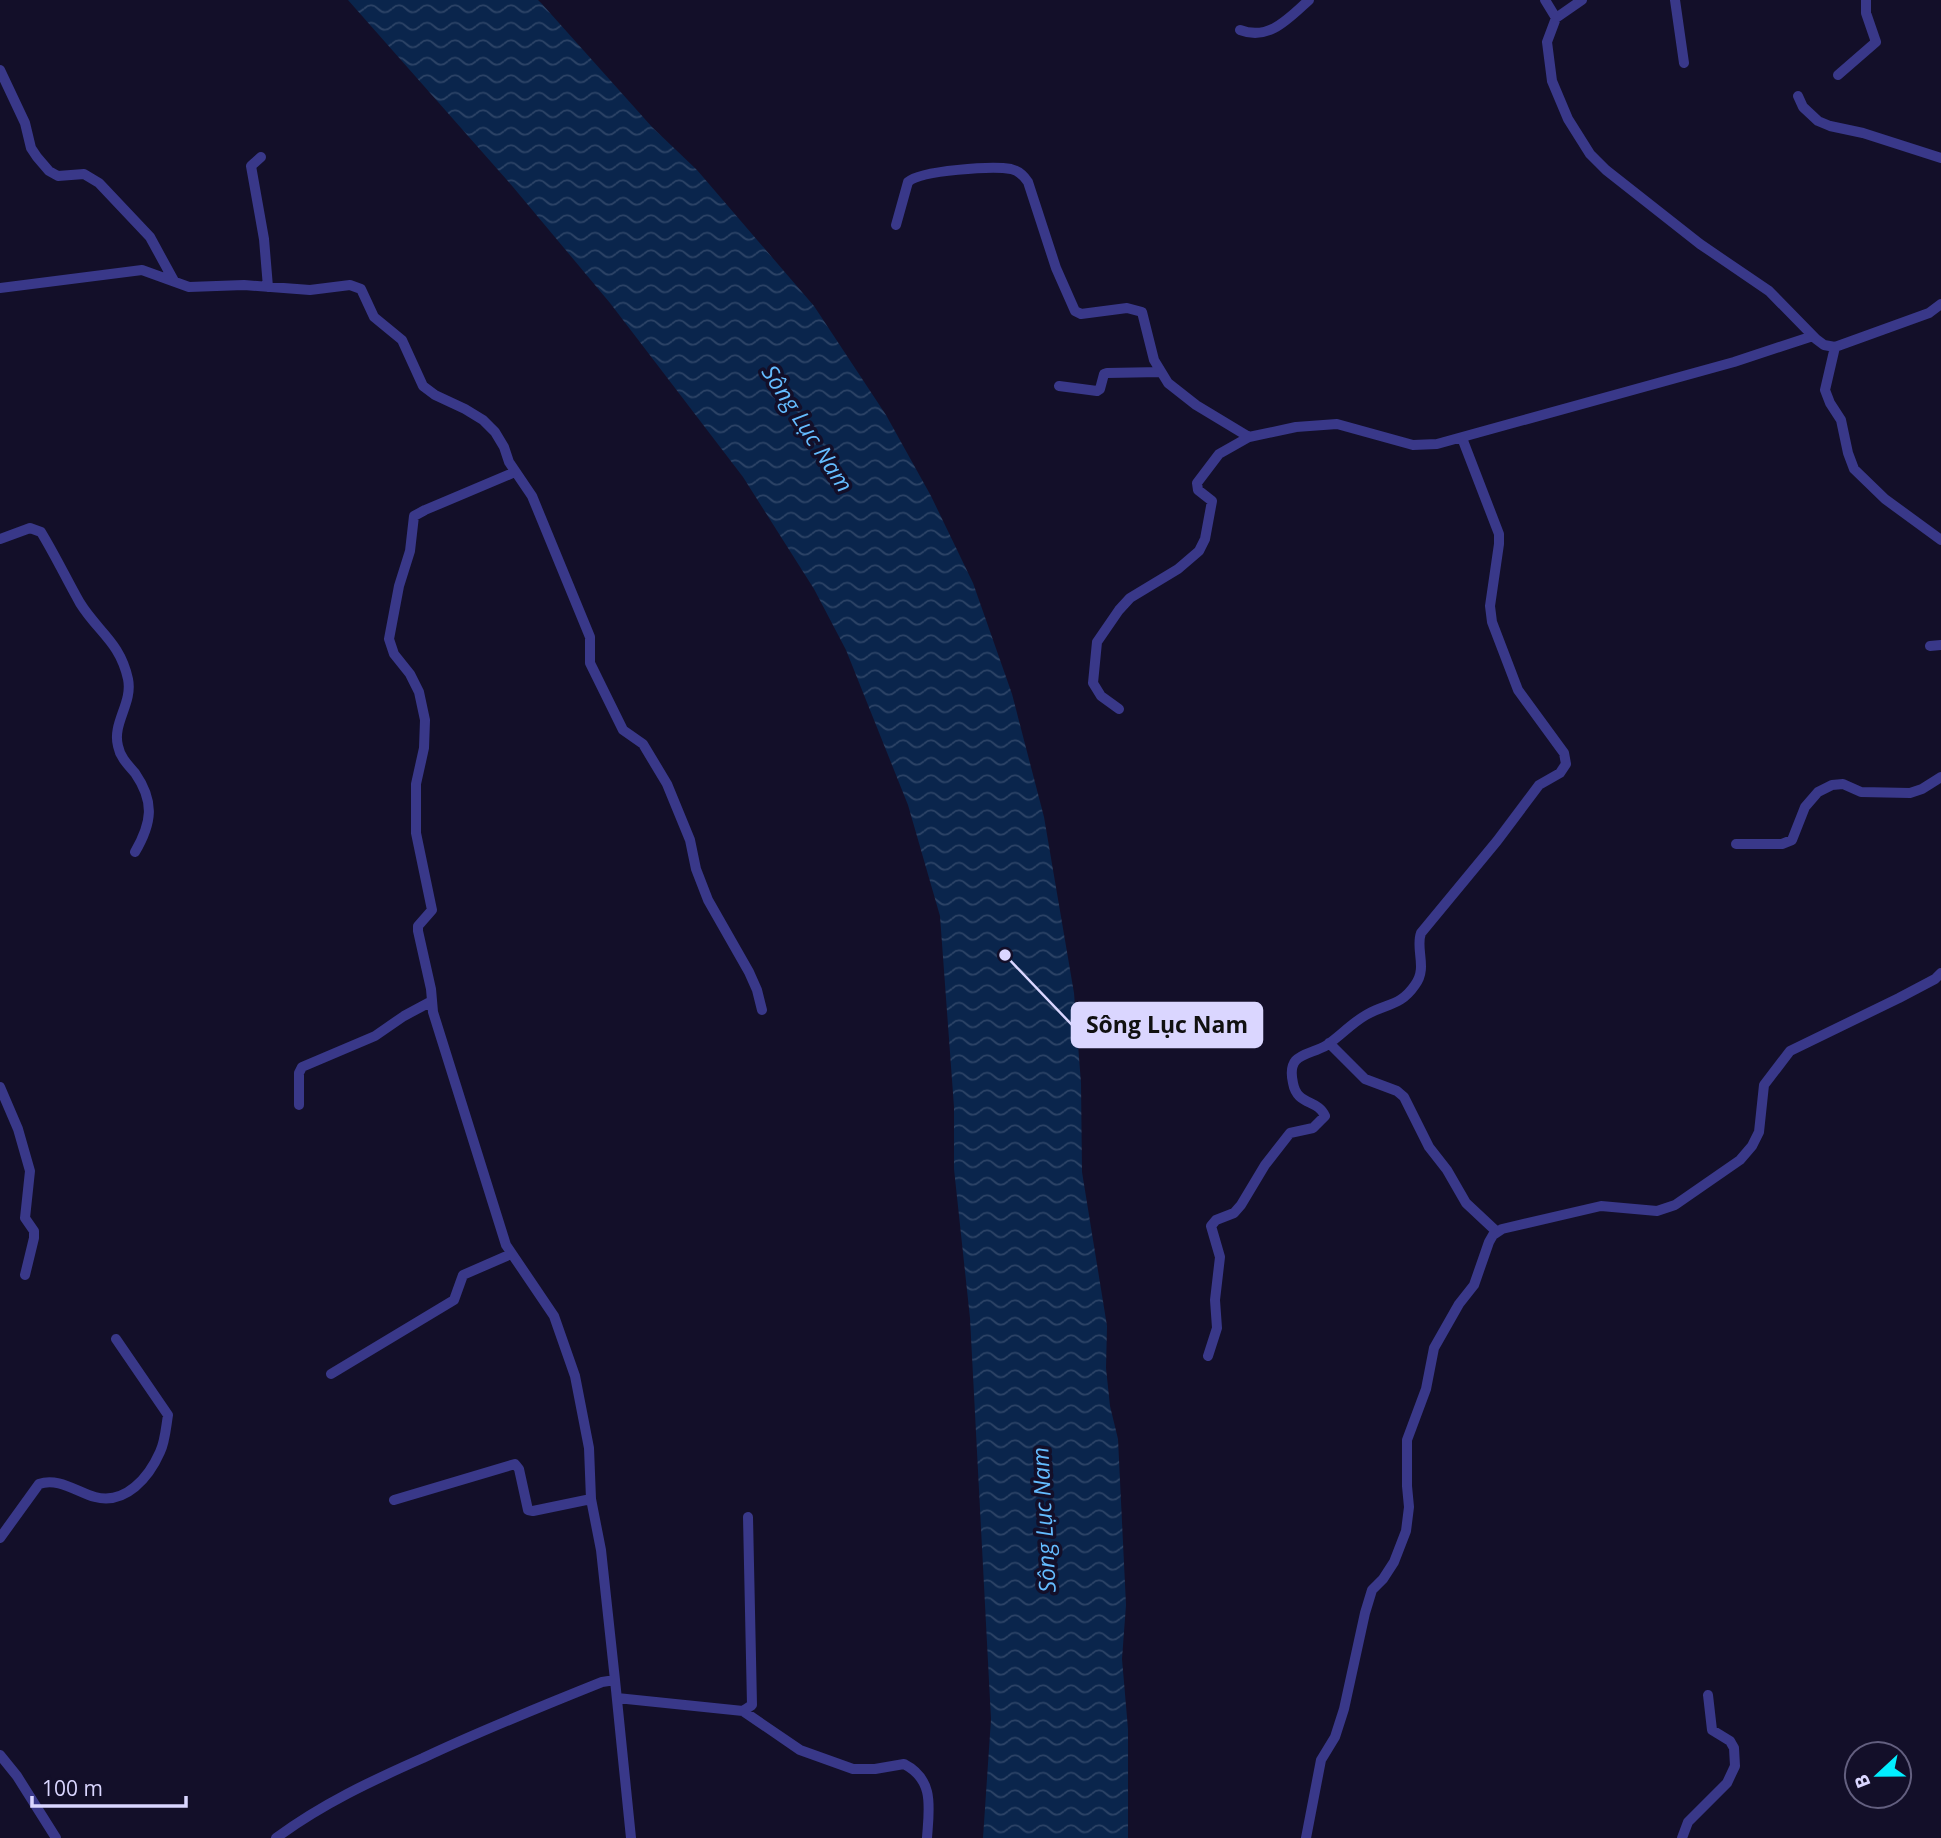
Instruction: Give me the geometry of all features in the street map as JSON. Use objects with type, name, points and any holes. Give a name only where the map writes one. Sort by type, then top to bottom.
[{"type":"street","points":[[1240,30],[1253,35],[1269,32],[1309,0]]},
{"type":"street","points":[[1545,0],[1556,18]]},
{"type":"street","points":[[1582,0],[1556,18],[1547,42],[1552,81],[1568,119],[1590,154],[1606,170],[1700,244],[1769,292],[1824,345],[1835,347],[1920,317],[1941,304]]},
{"type":"street","points":[[1675,0],[1684,63]]},
{"type":"street","points":[[1838,75],[1875,42],[1866,13],[1866,0]]},
{"type":"street","points":[[0,70],[24,123],[31,148],[42,163],[58,176],[84,174],[99,183],[150,237],[174,281]]},
{"type":"street","points":[[1798,96],[1803,107],[1818,121],[1941,158]]},
{"type":"street","points":[[261,157],[251,166],[264,239],[268,287]]},
{"type":"street","points":[[897,225],[908,182],[913,177],[951,171],[1003,169],[1020,172],[1028,182],[1056,268],[1075,311],[1081,314],[1127,308],[1142,312],[1146,336],[1168,383],[1196,405],[1249,437]]},
{"type":"street","points":[[0,288],[142,270],[190,287],[244,285],[310,290],[350,285],[361,289],[373,317],[402,340],[423,386],[483,420],[499,439],[514,472],[532,496],[590,637],[590,663],[623,730],[643,744],[667,784],[690,840],[704,890],[749,972],[762,1010]]},
{"type":"street","points":[[1119,709],[1101,696],[1093,683],[1097,642],[1130,598],[1178,569],[1203,545],[1212,501],[1198,490],[1197,483],[1219,454],[1249,437],[1326,424],[1347,426],[1413,445],[1437,443],[1745,359],[1813,336]]},
{"type":"street","points":[[1835,347],[1825,390],[1841,420],[1854,469],[1885,499],[1941,540]]},
{"type":"street","points":[[1059,386],[1097,391],[1104,374],[1107,373],[1161,372]]},
{"type":"street","points":[[1208,1356],[1217,1328],[1215,1300],[1220,1257],[1211,1226],[1216,1220],[1234,1213],[1241,1206],[1265,1166],[1290,1133],[1313,1128],[1323,1120],[1324,1113],[1300,1098],[1295,1091],[1292,1071],[1298,1058],[1329,1043],[1365,1016],[1405,998],[1418,981],[1422,963],[1419,939],[1421,933],[1539,785],[1560,773],[1566,764],[1564,752],[1518,690],[1492,622],[1490,606],[1499,534],[1462,438]]},
{"type":"street","points":[[514,472],[414,516],[410,551],[389,639],[391,649],[410,674],[419,692],[425,720],[424,748],[416,784],[416,833],[432,910],[418,926],[418,931],[432,1002],[448,1065],[459,1091],[499,1227],[511,1254],[554,1316],[575,1376],[585,1423],[591,1499],[601,1550],[631,1838]]},
{"type":"street","points":[[0,538],[30,528],[41,532],[81,603],[117,649],[130,689],[128,702],[118,726],[117,743],[121,755],[143,785],[149,820],[135,852]]},
{"type":"street","points":[[1736,844],[1782,844],[1792,840],[1805,807],[1818,792],[1832,785],[1843,784],[1861,792],[1910,793],[1922,789],[1941,776]]},
{"type":"street","points":[[1306,1838],[1321,1760],[1335,1737],[1344,1709],[1368,1601],[1372,1590],[1394,1562],[1406,1531],[1409,1507],[1406,1478],[1407,1440],[1426,1389],[1434,1348],[1474,1285],[1489,1242],[1497,1232],[1601,1206],[1657,1211],[1675,1205],[1740,1160],[1752,1146],[1759,1132],[1764,1084],[1790,1051],[1899,999],[1941,973]]},
{"type":"street","points":[[299,1105],[299,1073],[302,1067],[374,1036],[417,1008],[432,1002]]},
{"type":"street","points":[[1329,1043],[1365,1079],[1397,1091],[1404,1097],[1423,1137],[1466,1203],[1497,1232]]},
{"type":"street","points":[[0,1087],[18,1129],[30,1171],[25,1218],[34,1231],[34,1237],[25,1275]]},
{"type":"street","points":[[331,1374],[454,1300],[463,1275],[511,1254]]},
{"type":"street","points":[[0,1538],[39,1484],[50,1482],[96,1497],[121,1497],[130,1492],[147,1474],[162,1450],[168,1415],[166,1410],[116,1339]]},
{"type":"street","points":[[394,1500],[515,1464],[528,1510],[591,1499]]},
{"type":"street","points":[[743,1712],[752,1705],[748,1517]]},
{"type":"street","points":[[276,1838],[318,1808],[353,1789],[526,1712],[602,1682],[615,1680]]},
{"type":"street","points":[[1682,1838],[1688,1822],[1727,1783],[1735,1766],[1734,1748],[1730,1741],[1712,1730],[1708,1695]]},
{"type":"street","points":[[617,1698],[743,1712],[800,1750],[828,1762],[853,1769],[875,1769],[898,1764],[913,1769],[922,1777],[928,1795],[927,1838]]},
{"type":"street","points":[[0,1755],[17,1776],[56,1838]]},
{"type":"water","name":"Sông Lục Nam","points":[[348,0],[538,0],[652,127],[697,170],[814,306],[886,415],[931,496],[973,583],[1012,694],[1044,817],[1074,993],[1081,1083],[1082,1172],[1107,1326],[1106,1368],[1110,1406],[1118,1439],[1126,1605],[1122,1659],[1128,1729],[1128,1838],[983,1838],[991,1719],[970,1318],[954,1169],[954,1107],[940,916],[908,805],[846,650],[814,589],[743,477],[610,303],[513,187]]},
{"type":"place","name":"Sông Lục Nam","points":[[1005,955]]}]
